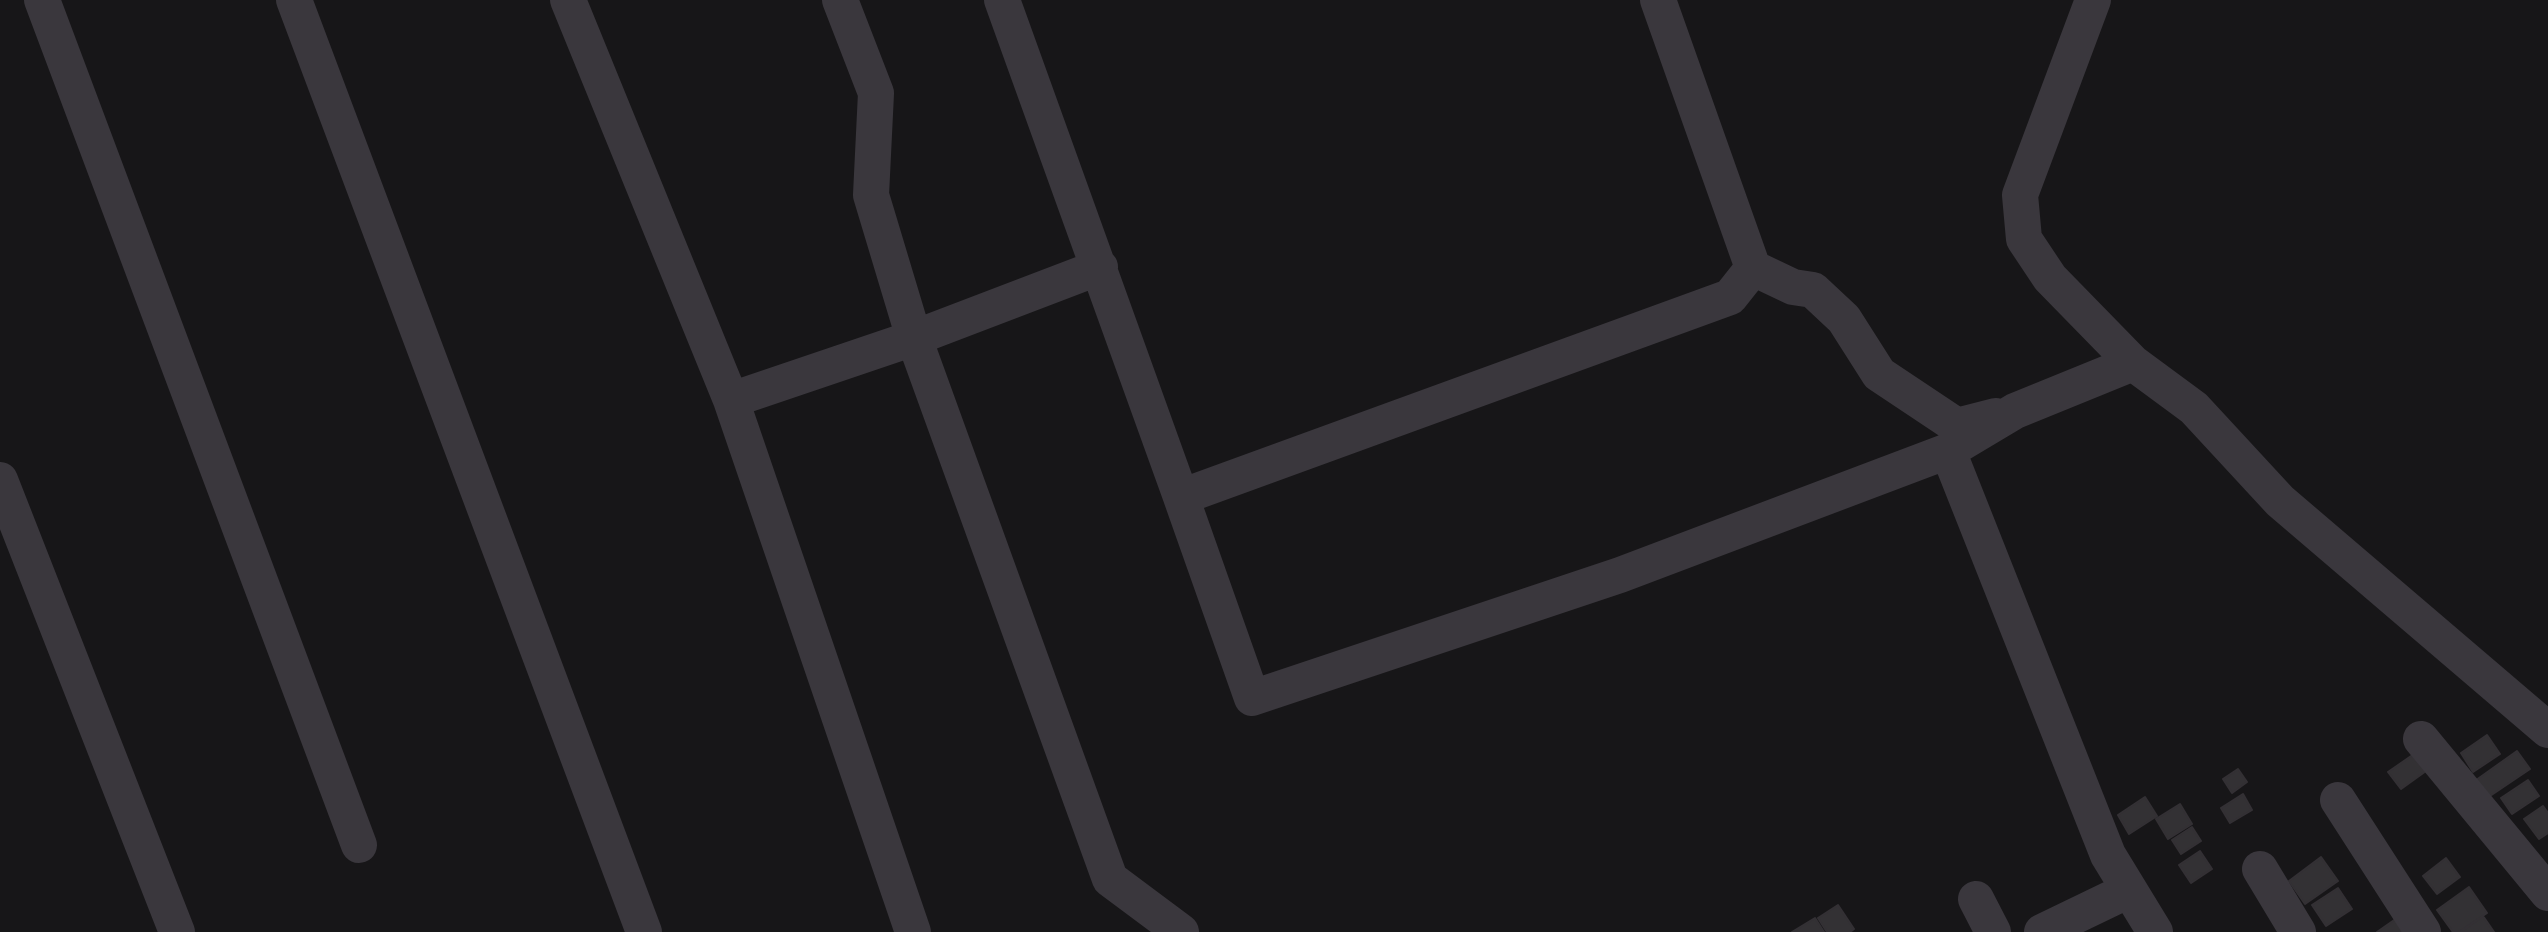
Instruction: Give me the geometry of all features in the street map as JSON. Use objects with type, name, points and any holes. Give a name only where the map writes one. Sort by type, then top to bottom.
[{"type":"street","points":[[42,0],[359,845]]},
{"type":"street","points":[[294,0],[644,932]]},
{"type":"street","points":[[568,0],[731,400],[913,932]]},
{"type":"street","points":[[840,0],[876,93],[871,195],[914,338],[1110,879],[1181,932]]},
{"type":"street","points":[[1002,0],[1252,698],[1620,575],[1948,451],[2015,411]]},
{"type":"street","points":[[1658,0],[1753,268],[1793,287],[1813,290],[1844,319],[1879,374],[1957,426],[2015,411],[2133,363]]},
{"type":"street","points":[[2093,0],[2020,195],[2024,239],[2050,278],[2133,363],[2194,408],[2280,501],[2548,730]]},
{"type":"street","points":[[731,400],[914,338],[1100,267]]},
{"type":"street","points":[[1181,497],[1730,297],[1753,268]]},
{"type":"street","points":[[1948,451],[2108,855],[2155,932]]},
{"type":"street","points":[[0,480],[177,932]]},
{"type":"street","points":[[2421,739],[2548,893]]},
{"type":"street","points":[[2338,800],[2423,932]]},
{"type":"street","points":[[2260,869],[2298,932]]},
{"type":"street","points":[[2042,932],[2129,890]]},
{"type":"street","points":[[1976,899],[1993,932]]},
{"type":"building","points":[[2487,735],[2500,754],[2473,772],[2461,753]]},
{"type":"building","points":[[2517,751],[2530,769],[2484,800],[2472,783]]},
{"type":"building","points":[[2414,754],[2426,771],[2401,789],[2388,772]]},
{"type":"building","points":[[2238,769],[2247,782],[2232,793],[2223,779]]},
{"type":"building","points":[[2528,780],[2539,796],[2512,814],[2501,798]]},
{"type":"building","points":[[2243,794],[2252,810],[2230,823],[2221,808]]},
{"type":"building","points":[[2145,797],[2157,816],[2129,834],[2118,815]]},
{"type":"building","points":[[2180,804],[2192,824],[2168,839],[2156,819]]},
{"type":"building","points":[[2543,806],[2548,813],[2548,833],[2539,839],[2524,819]]},
{"type":"building","points":[[2192,827],[2201,841],[2181,854],[2172,840]]},
{"type":"building","points":[[2200,851],[2212,869],[2191,883],[2179,865]]},
{"type":"building","points":[[2321,857],[2338,881],[2305,904],[2289,881]]},
{"type":"building","points":[[2446,858],[2460,877],[2437,894],[2423,876]]},
{"type":"building","points":[[2469,887],[2487,913],[2459,932],[2453,932],[2437,910]]},
{"type":"building","points":[[2338,888],[2352,909],[2326,926],[2312,905]]},
{"type":"building","points":[[1838,905],[1854,929],[1850,932],[1827,932],[1818,918]]},
{"type":"building","points":[[2400,916],[2411,932],[2377,932]]},
{"type":"building","points":[[2483,916],[2494,932],[2461,932]]},
{"type":"building","points":[[1815,918],[1824,932],[1792,932]]}]
